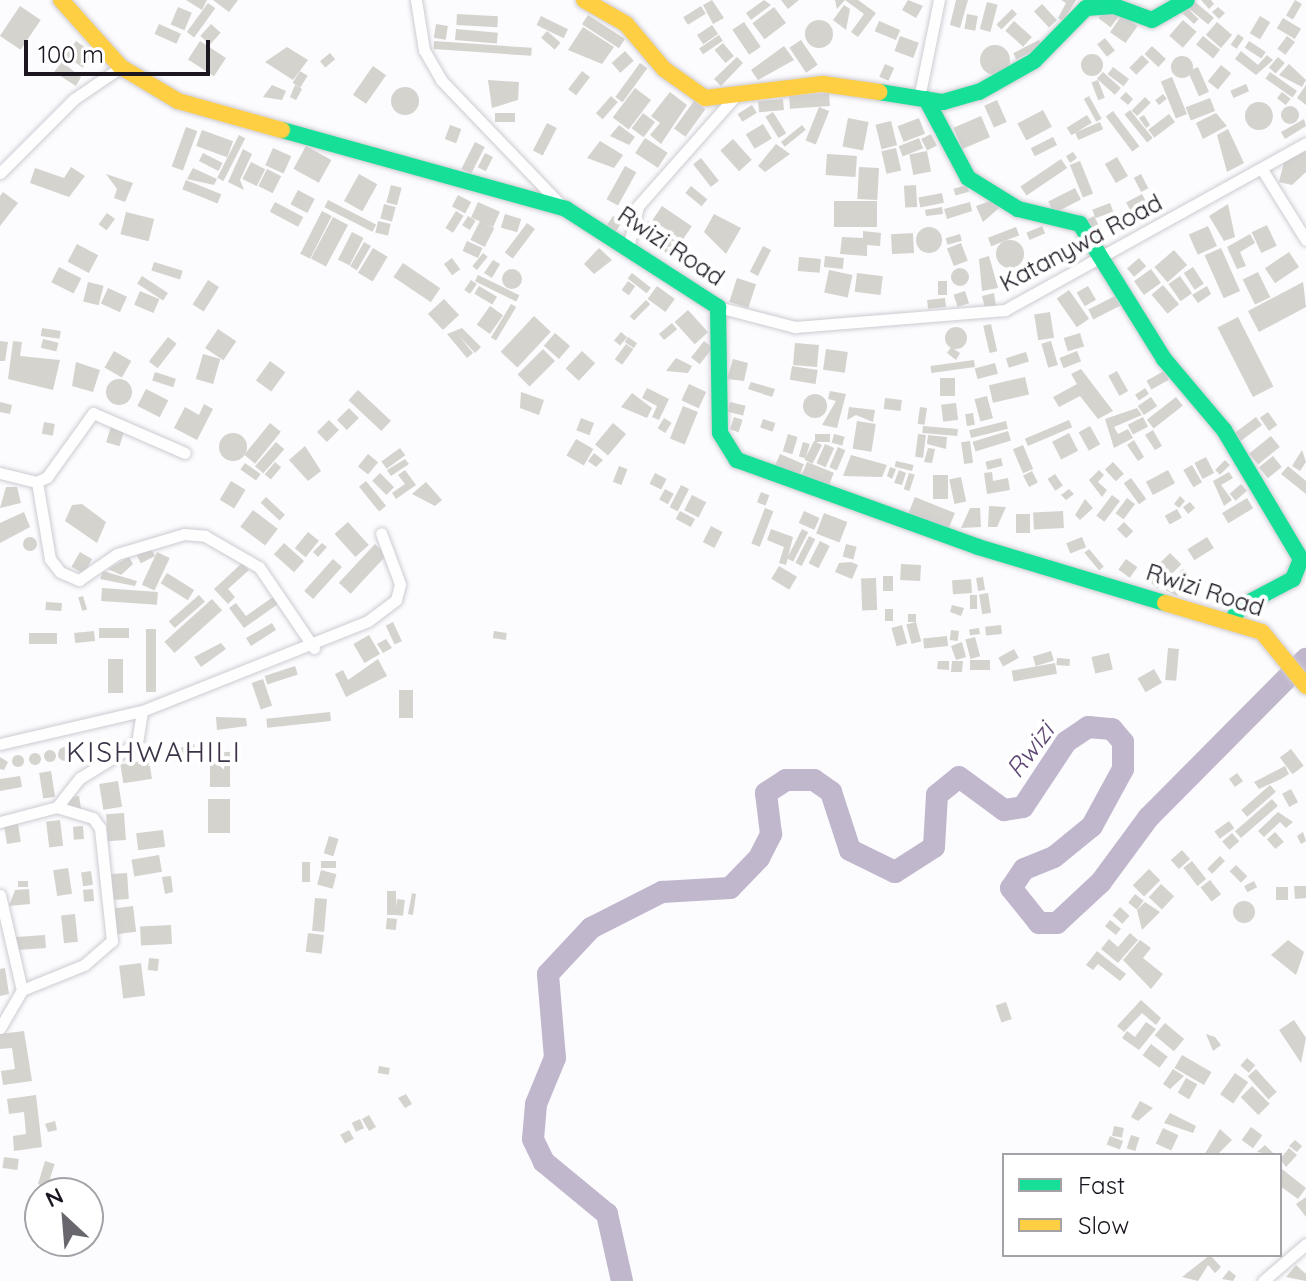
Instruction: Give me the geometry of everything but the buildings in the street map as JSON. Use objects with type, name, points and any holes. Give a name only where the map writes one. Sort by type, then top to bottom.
[{"type":"street","name":"Rwizi Road","points":[[61,0],[121,67],[178,101],[566,209],[718,307],[720,433],[737,460],[978,547],[1262,632],[1280,649],[1304,684]]},
{"type":"street","points":[[416,0],[424,50],[441,80],[566,209]]},
{"type":"street","points":[[584,0],[626,24],[664,69],[705,98],[823,84],[943,102],[1008,78],[1061,38],[1076,15],[1118,3],[1152,20],[1187,0]]},
{"type":"street","points":[[939,0],[922,99],[951,157],[968,178],[1018,209],[1080,224],[1164,359],[1224,430],[1301,559],[1293,579],[1240,607],[1232,621]]},
{"type":"street","points":[[0,173],[74,99],[121,67]]},
{"type":"street","points":[[628,248],[638,206],[737,94]]},
{"type":"street","name":"Katanywa Road","points":[[718,307],[795,327],[979,316],[1104,262],[1306,143]]},
{"type":"street","points":[[1263,171],[1306,240]]},
{"type":"street","points":[[185,453],[93,413],[37,482],[50,559],[60,572],[79,580],[128,551],[205,536],[259,567],[314,648]]},
{"type":"street","points":[[0,473],[37,482]]},
{"type":"street","points":[[0,744],[142,711],[164,696],[314,648],[396,600],[398,569],[381,533]]},
{"type":"street","points":[[57,807],[80,778],[137,743],[142,711]]},
{"type":"street","points":[[0,822],[57,807],[93,818],[100,828],[112,941],[84,965],[22,990],[0,1028]]},
{"type":"street","points":[[0,895],[22,990]]},
{"type":"street","points":[[1270,1279],[1306,1244]]},
{"type":"waterway","name":"Rwizi","points":[[622,1281],[607,1214],[544,1162],[533,1139],[536,1104],[555,1058],[548,974],[591,928],[662,892],[730,888],[759,858],[771,834],[766,793],[786,780],[814,780],[831,792],[850,850],[895,872],[934,847],[937,795],[959,777],[1004,810],[1023,807],[1066,742],[1088,727],[1112,729],[1123,742],[1123,769],[1092,826],[1054,857],[1024,869],[1011,888],[1039,923],[1057,923],[1101,882],[1149,817],[1306,659]]},
{"type":"traffic: fast","points":[[879,92],[943,102],[979,92],[1034,61],[1086,8],[1114,6],[1152,20],[1187,0]]},
{"type":"traffic: fast","points":[[926,99],[968,178],[1018,209],[1080,224],[1164,359],[1224,430],[1301,559],[1293,579],[1240,607],[1232,621]]},
{"type":"traffic: fast","points":[[282,130],[566,209],[718,307],[720,433],[737,460],[978,547],[1165,603]]},
{"type":"traffic: slow","points":[[61,0],[121,67],[178,101],[282,130]]},
{"type":"traffic: slow","points":[[584,0],[626,24],[664,69],[705,98],[823,84],[879,92]]},
{"type":"traffic: slow","points":[[1165,603],[1262,632],[1306,686]]},
{"type":"district","name":"KISHWAHILI","points":[[154,752]]}]
